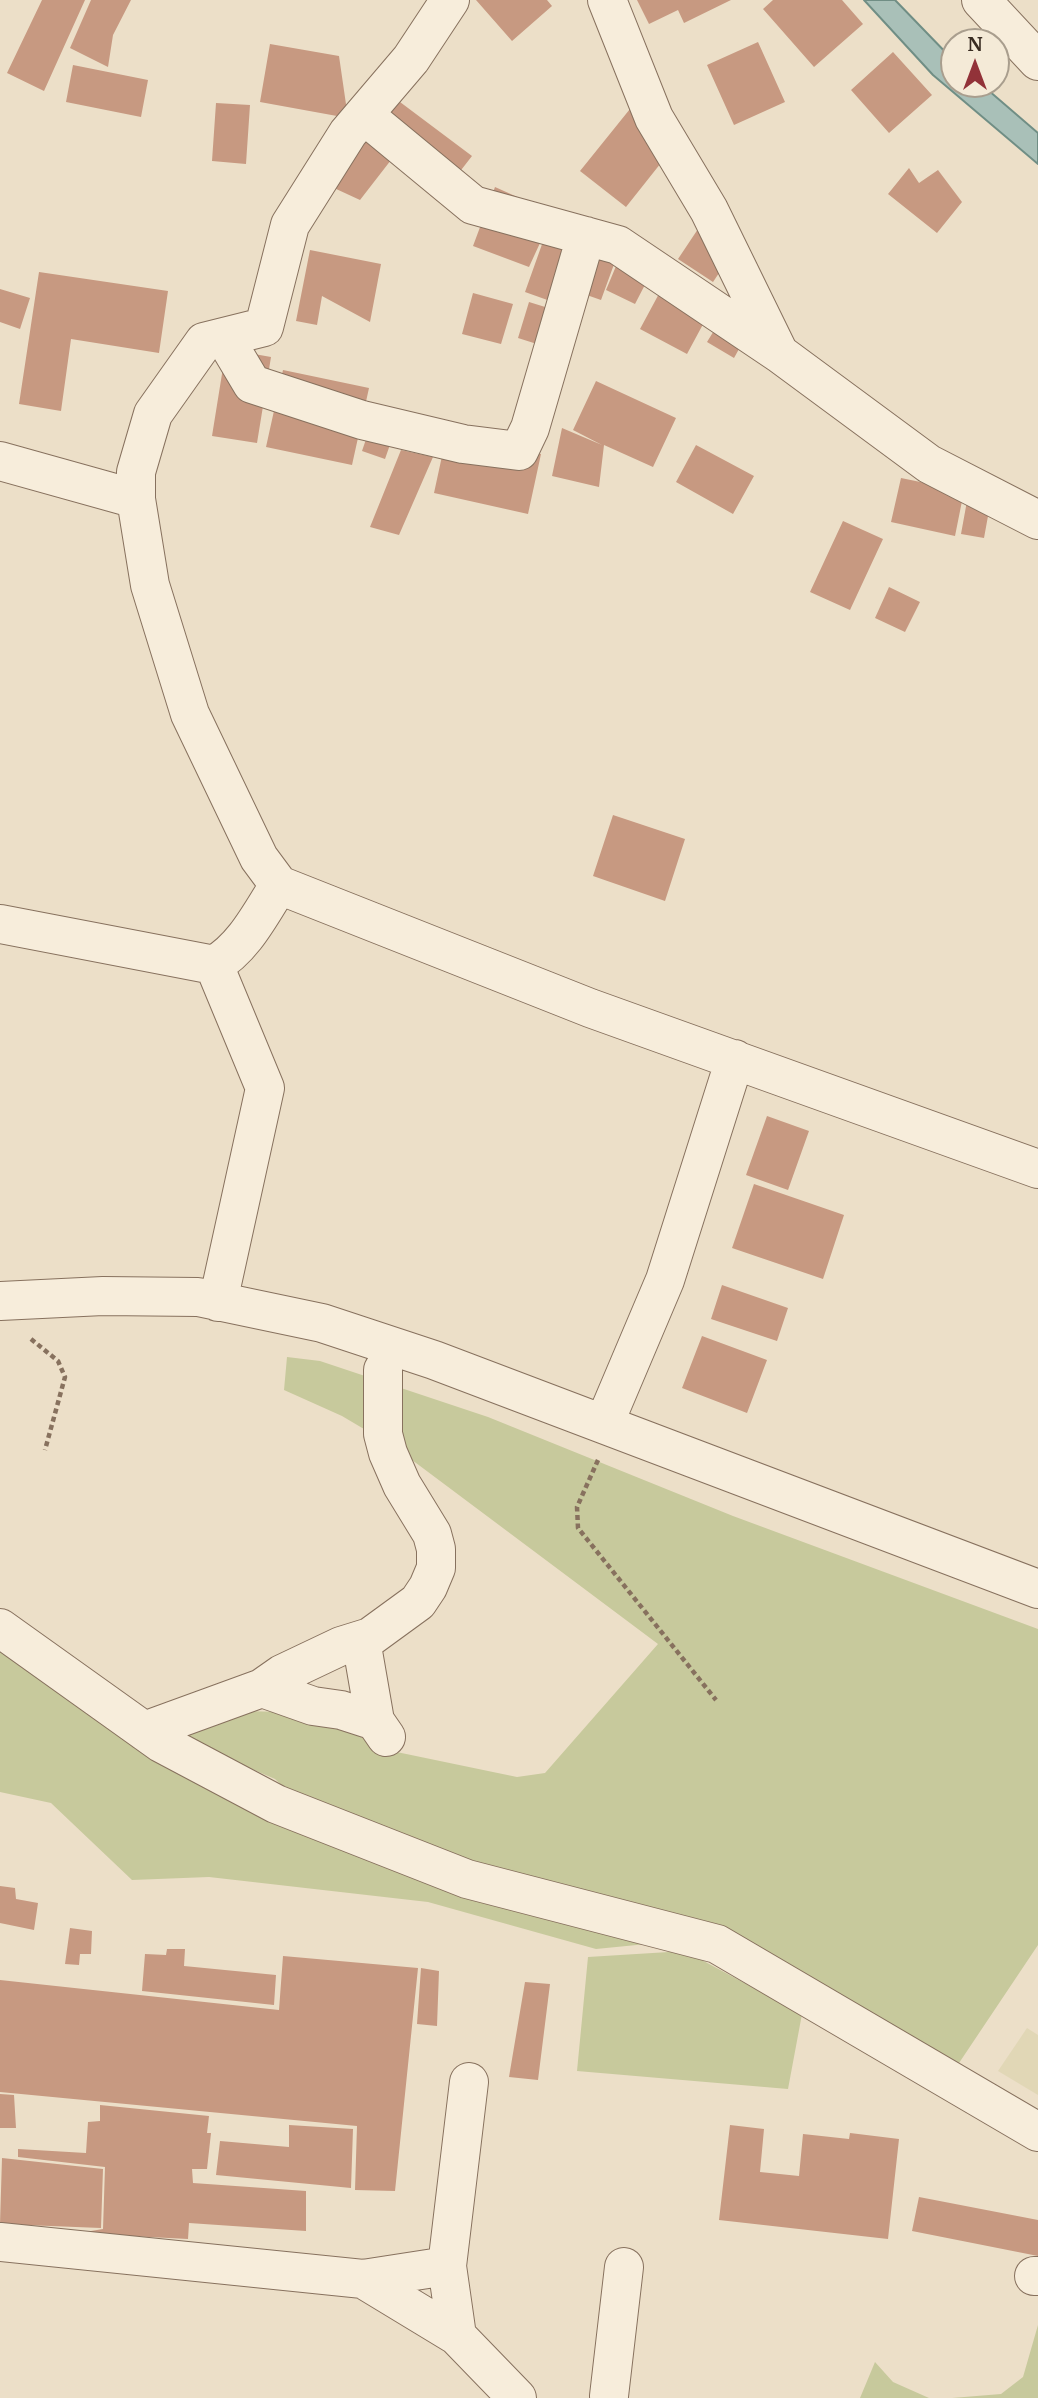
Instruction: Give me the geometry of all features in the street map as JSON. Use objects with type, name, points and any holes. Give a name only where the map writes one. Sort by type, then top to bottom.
[{"type":"street","points":[[450,0],[411,59],[348,133],[290,225],[264,327],[204,342],[153,414],[136,472],[136,499],[149,585],[190,715],[259,858],[279,885],[590,1008],[1038,1169]]},
{"type":"street","points":[[607,0],[654,118],[709,210],[780,355]]},
{"type":"street","points":[[981,0],[1038,61]]},
{"type":"street","points":[[364,115],[473,205],[618,245],[780,355],[929,464],[1038,520]]},
{"type":"street","points":[[225,337],[252,384],[362,420],[463,444],[519,452],[530,428],[586,236]]},
{"type":"street","points":[[0,461],[136,499]]},
{"type":"street","points":[[214,965],[248,934],[279,885]]},
{"type":"street","points":[[0,924],[214,965]]},
{"type":"street","points":[[214,965],[265,1088],[218,1302]]},
{"type":"street","points":[[603,1438],[665,1280],[735,1059]]},
{"type":"street","points":[[0,1301],[103,1296],[198,1297],[322,1323],[434,1360],[603,1438],[1038,1589]]},
{"type":"street","points":[[144,1731],[262,1688],[282,1674],[370,1637],[418,1602],[428,1587],[436,1568],[436,1549],[432,1534],[402,1485],[388,1453],[383,1434],[383,1370]]},
{"type":"street","points":[[0,1628],[161,1743],[276,1804],[467,1879],[717,1944],[1038,2132]]},
{"type":"street","points":[[262,1688],[313,1706],[341,1710],[381,1729],[361,1640]]},
{"type":"street","points":[[659,1959],[717,1944]]},
{"type":"street","points":[[457,2336],[447,2266],[469,2082]]},
{"type":"street","points":[[0,2242],[363,2279],[447,2266]]},
{"type":"street","points":[[608,2397],[624,2267]]},
{"type":"street","points":[[363,2279],[457,2336],[517,2398]]},
{"type":"path","points":[[26,1337],[58,1361],[65,1377],[45,1450]]},
{"type":"path","points":[[603,1438],[577,1507],[578,1528],[716,1700]]},
{"type":"shaded area","points":[[1027,2028],[1038,2035],[1038,2095],[998,2071]]},
{"type":"green space","points":[[287,1357],[320,1361],[488,1417],[733,1516],[1038,1629],[1038,1945],[955,2069],[703,1923],[520,1882],[298,1801],[275,1779],[175,1736],[246,1711],[312,1713],[387,1750],[517,1777],[545,1773],[658,1644],[396,1448],[342,1416],[284,1390]]},
{"type":"green space","points":[[0,1643],[151,1746],[677,1941],[596,1949],[428,1902],[209,1877],[132,1880],[51,1803],[0,1792]]},
{"type":"green space","points":[[685,1951],[802,2014],[788,2089],[577,2071],[588,1957]]},
{"type":"green space","points":[[1038,2325],[1038,2398],[952,2398],[1001,2394],[1023,2377]]},
{"type":"green space","points":[[875,2362],[893,2382],[929,2398],[860,2398]]},
{"type":"water","points":[[864,0],[895,0],[940,47],[940,81]]},
{"type":"water","points":[[960,98],[997,98],[1038,133],[1038,164]]},
{"type":"building","points":[[42,0],[85,0],[44,91],[7,73]]},
{"type":"building","points":[[91,0],[131,0],[113,35],[108,67],[70,48]]},
{"type":"building","points":[[476,0],[547,0],[552,6],[512,41]]},
{"type":"building","points":[[637,0],[731,0],[684,23],[678,10],[649,24]]},
{"type":"building","points":[[773,0],[842,0],[863,24],[814,67],[763,9]]},
{"type":"building","points":[[758,42],[785,102],[734,125],[707,65]]},
{"type":"building","points":[[270,44],[339,56],[348,118],[260,102]]},
{"type":"building","points":[[893,52],[932,95],[889,133],[851,90]]},
{"type":"building","points":[[73,65],[148,80],[141,117],[66,102]]},
{"type":"building","points":[[390,98],[400,102],[472,156],[437,201],[391,160],[360,200],[321,182]]},
{"type":"building","points":[[216,103],[250,105],[246,164],[212,161]]},
{"type":"building","points":[[634,104],[680,139],[626,207],[580,171]]},
{"type":"building","points":[[909,168],[919,183],[938,170],[962,202],[937,233],[888,194]]},
{"type":"building","points":[[495,187],[553,213],[617,256],[601,300],[564,287],[553,302],[525,292],[551,219],[529,267],[473,246]]},
{"type":"building","points":[[700,226],[735,249],[713,282],[678,259]]},
{"type":"building","points":[[310,250],[381,264],[370,322],[322,296],[317,325],[296,321]]},
{"type":"building","points":[[619,259],[650,275],[635,304],[606,290]]},
{"type":"building","points":[[39,272],[168,291],[159,353],[71,339],[61,411],[19,404]]},
{"type":"building","points":[[0,289],[30,298],[20,329],[0,322]]},
{"type":"building","points":[[661,290],[708,315],[687,354],[640,329]]},
{"type":"building","points":[[473,293],[513,304],[501,344],[462,334]]},
{"type":"building","points":[[529,302],[571,315],[559,351],[518,338]]},
{"type":"building","points":[[723,316],[749,331],[734,358],[707,342]]},
{"type":"building","points":[[226,349],[271,357],[257,443],[212,436]]},
{"type":"building","points":[[283,370],[369,388],[352,465],[266,447]]},
{"type":"building","points":[[596,381],[676,418],[653,467],[604,445],[599,487],[552,476],[562,428],[602,445],[573,430]]},
{"type":"building","points":[[377,407],[400,416],[385,459],[362,451]]},
{"type":"building","points":[[447,433],[541,454],[528,514],[434,493]]},
{"type":"building","points":[[696,445],[754,476],[733,514],[676,482]]},
{"type":"building","points":[[401,450],[433,457],[399,535],[370,527]]},
{"type":"building","points":[[901,478],[964,491],[955,536],[891,522]]},
{"type":"building","points":[[967,501],[990,505],[984,538],[961,534]]},
{"type":"building","points":[[843,521],[883,539],[850,610],[810,592]]},
{"type":"building","points":[[889,587],[920,602],[905,632],[875,618]]},
{"type":"building","points":[[613,815],[685,839],[665,901],[593,876]]},
{"type":"building","points":[[767,1116],[809,1131],[788,1190],[746,1175]]},
{"type":"building","points":[[754,1184],[844,1215],[823,1279],[732,1248]]},
{"type":"building","points":[[722,1285],[788,1308],[777,1341],[711,1319]]},
{"type":"building","points":[[702,1336],[767,1360],[747,1413],[682,1388]]},
{"type":"building","points":[[0,1886],[15,1888],[16,1899],[38,1903],[34,1930],[0,1923]]},
{"type":"building","points":[[70,1928],[92,1931],[91,1954],[80,1954],[79,1965],[65,1964]]},
{"type":"building","points":[[167,1949],[185,1949],[184,1966],[276,1975],[274,2005],[142,1991],[145,1954],[166,1955]]},
{"type":"building","points":[[283,1956],[418,1968],[395,2191],[355,2190],[357,2126],[0,2092],[0,1980],[279,2010]]},
{"type":"building","points":[[421,1968],[439,1971],[437,2026],[417,2024]]},
{"type":"building","points":[[525,1982],[550,1984],[538,2080],[509,2077]]},
{"type":"building","points":[[0,2094],[14,2095],[16,2128],[0,2128]]},
{"type":"building","points":[[100,2105],[209,2116],[207,2133],[211,2133],[207,2169],[192,2169],[193,2183],[306,2191],[306,2231],[189,2223],[188,2239],[91,2234],[91,2231],[103,2229],[105,2167],[18,2157],[18,2149],[86,2153],[88,2122],[100,2121]]},
{"type":"building","points":[[289,2125],[353,2129],[351,2188],[216,2175],[220,2141],[289,2147]]},
{"type":"building","points":[[730,2125],[764,2129],[760,2172],[799,2176],[803,2134],[849,2139],[850,2133],[899,2139],[888,2239],[719,2220]]},
{"type":"building","points":[[2,2158],[103,2169],[101,2228],[0,2224]]},
{"type":"building","points":[[919,2197],[1038,2220],[1038,2256],[912,2231]]}]
